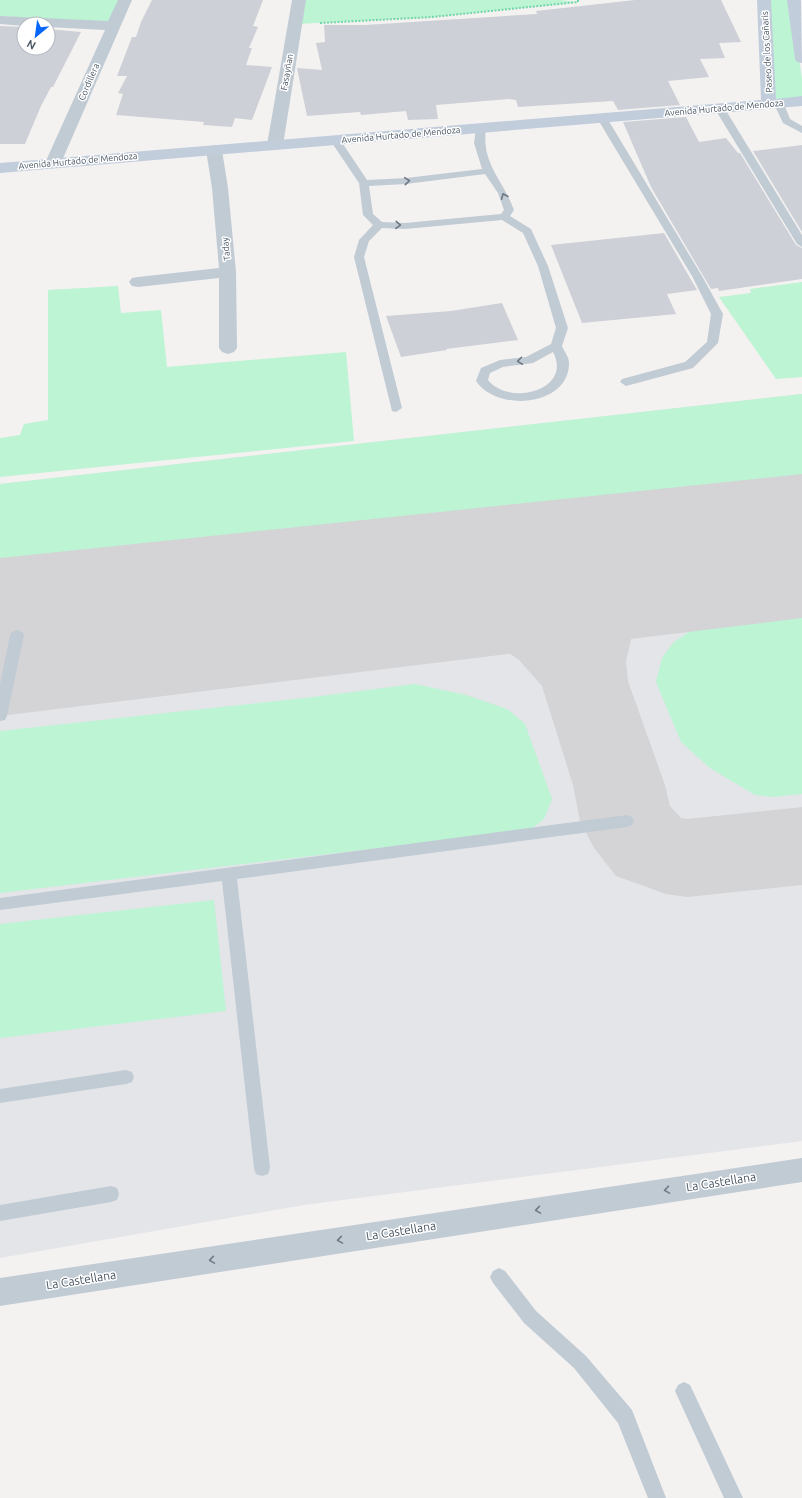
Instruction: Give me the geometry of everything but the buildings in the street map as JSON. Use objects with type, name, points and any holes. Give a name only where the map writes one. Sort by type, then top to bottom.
[{"type":"main road","name":"Paseo de los Cañaris","points":[[764,0],[774,104]]},
{"type":"main road","points":[[794,0],[802,59]]},
{"type":"main road","name":"Avenida Hurtado de Mendoza","points":[[0,168],[802,101]]},
{"type":"street","name":"Cordillera","points":[[53,163],[124,0]]},
{"type":"street","name":"Fasayñan","points":[[275,145],[300,0]]},
{"type":"street","points":[[0,20],[113,26]]},
{"type":"street","name":"Taday","points":[[214,150],[228,272],[228,348]]},
{"type":"street","points":[[138,282],[228,272]]},
{"type":"street","name":"La Castellana","points":[[0,1292],[802,1170]]},
{"type":"lane","points":[[774,104],[786,121],[802,130]]},
{"type":"lane","points":[[720,109],[802,244]]},
{"type":"lane","points":[[602,118],[697,276],[717,314],[712,343],[689,365],[626,382]]},
{"type":"lane","points":[[482,128],[479,143],[488,171],[503,193],[509,210],[504,217]]},
{"type":"lane","points":[[335,140],[364,183],[368,215],[379,225],[405,226],[504,217],[527,231],[543,266],[562,328],[556,346],[529,360],[500,364],[485,371],[482,380],[488,389],[505,396],[534,397],[554,387],[563,373],[564,361],[556,346]]},
{"type":"lane","points":[[364,183],[406,181],[488,171]]},
{"type":"lane","points":[[379,225],[364,240],[359,257],[396,408]]},
{"type":"lane","points":[[0,716],[17,635]]},
{"type":"lane","points":[[0,904],[627,821]]},
{"type":"lane","points":[[229,874],[262,1168]]},
{"type":"lane","points":[[0,1096],[126,1077]]},
{"type":"lane","points":[[0,1213],[111,1194]]},
{"type":"lane","points":[[499,1277],[530,1317],[580,1362],[626,1417],[658,1498]]},
{"type":"lane","points":[[684,1391],[734,1498]]},
{"type":"path","points":[[314,23],[432,16],[578,2],[578,0]]},
{"type":"shaded area","points":[[802,394],[802,1141],[304,1205],[0,1258],[0,484]]},
{"type":"green space","points":[[0,0],[118,0],[109,23],[56,20],[56,16],[0,16]]},
{"type":"green space","points":[[302,0],[560,0],[578,2],[432,17],[298,24]]},
{"type":"green space","points":[[767,0],[791,0],[802,79],[802,99],[774,102]]},
{"type":"green space","points":[[802,282],[802,377],[776,379],[719,297],[751,293],[750,289]]},
{"type":"green space","points":[[118,286],[121,313],[161,310],[167,367],[346,352],[354,441],[0,477],[0,438],[20,435],[24,424],[48,420],[48,290]]},
{"type":"green space","points":[[802,394],[802,482],[0,568],[0,484]]},
{"type":"green space","points":[[802,611],[802,794],[773,797],[755,795],[710,768],[681,742],[656,682],[662,658],[674,642],[705,621]]},
{"type":"green space","points":[[415,684],[466,695],[507,709],[525,724],[552,799],[544,819],[530,830],[0,893],[0,731],[313,697]]},
{"type":"green space","points":[[214,900],[226,1011],[0,1038],[0,924]]},
{"type":"taxiway","points":[[584,681],[582,661],[590,631],[597,616],[612,598],[634,582],[663,569],[732,554]]},
{"type":"taxiway","points":[[380,594],[424,593],[457,595],[486,602],[503,609],[535,627],[549,638],[574,665],[584,681]]},
{"type":"taxiway","points":[[584,681],[619,785],[627,821],[650,849],[666,855],[687,858],[802,846]]},
{"type":"runway","points":[[0,637],[802,546]]}]
